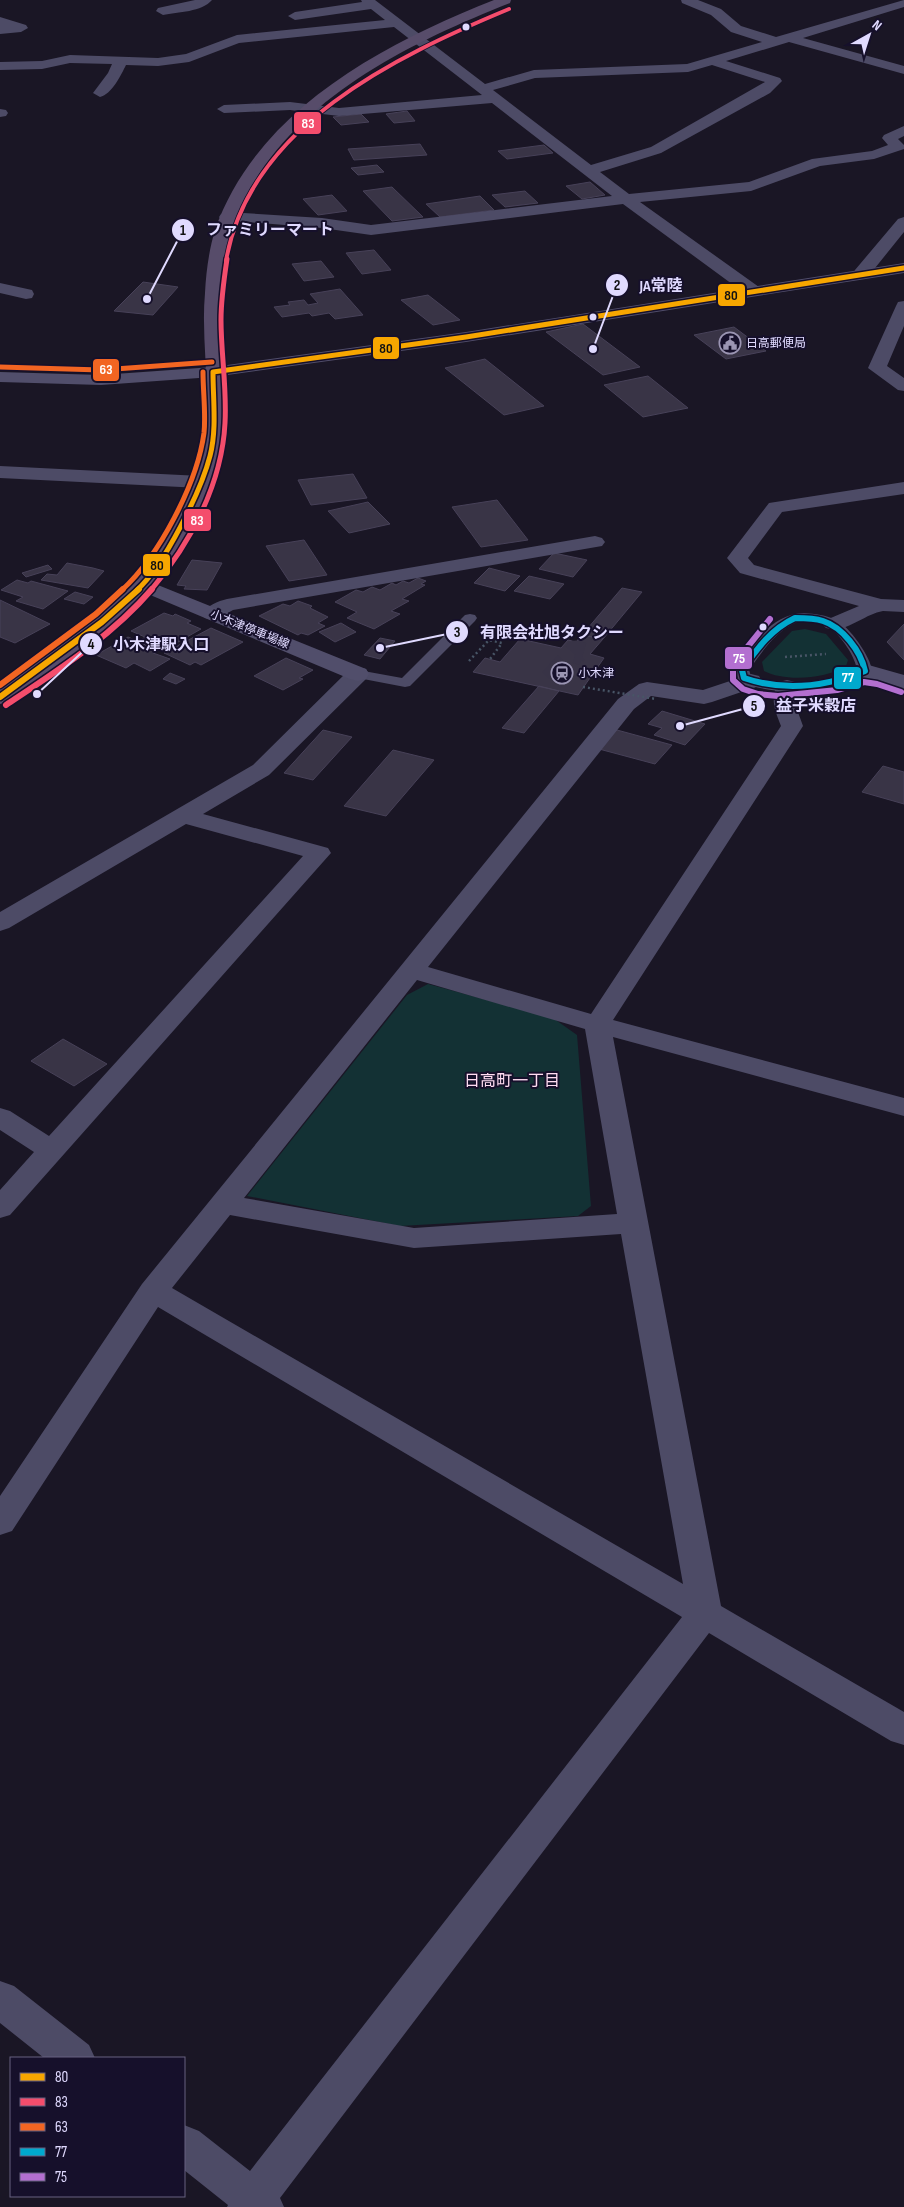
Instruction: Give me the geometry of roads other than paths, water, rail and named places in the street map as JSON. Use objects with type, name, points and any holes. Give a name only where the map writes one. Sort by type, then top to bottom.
[{"type":"main road","points":[[0,698],[102,622],[143,585],[184,521],[210,457],[214,432],[211,337],[215,268],[227,217],[241,188],[265,154],[311,108],[365,68],[416,38],[505,0]]},
{"type":"street","points":[[163,11],[195,5],[206,0]]},
{"type":"street","points":[[686,0],[716,12],[736,29],[904,70]]},
{"type":"street","points":[[282,18],[370,2],[626,199],[753,291]]},
{"type":"street","points":[[484,88],[534,74],[688,68],[904,3]]},
{"type":"street","points":[[0,21],[21,28],[0,30]]},
{"type":"street","points":[[0,66],[42,65],[70,59],[158,62],[189,58],[237,40],[396,23]]},
{"type":"street","points":[[100,93],[115,74],[121,60]]},
{"type":"street","points":[[590,170],[656,150],[765,90],[775,81],[713,61]]},
{"type":"street","points":[[224,109],[290,106],[339,112],[497,98]]},
{"type":"street","points":[[227,217],[322,223],[371,230],[751,186],[817,162],[874,156],[898,147],[889,138],[904,130]]},
{"type":"street","points":[[861,274],[904,222]]},
{"type":"street","points":[[0,377],[101,380],[213,372],[456,338],[904,268]]},
{"type":"street","points":[[0,288],[26,294]]},
{"type":"street","points":[[904,306],[877,368],[904,386]]},
{"type":"street","points":[[0,472],[201,482]]},
{"type":"street","points":[[904,488],[776,507],[737,558],[747,570],[880,604],[904,606]]},
{"type":"street","points":[[212,614],[227,605],[595,542]]},
{"type":"street","name":"小木津停車場線","points":[[143,585],[358,674]]},
{"type":"street","points":[[833,624],[880,604]]},
{"type":"street","points":[[861,662],[904,682]]},
{"type":"street","points":[[0,1522],[153,1291],[626,704],[647,689],[704,697],[751,669]]},
{"type":"street","points":[[0,923],[261,770],[358,674]]},
{"type":"street","points":[[185,2146],[255,2205],[705,1613],[597,1024],[792,726],[784,704],[787,687]]},
{"type":"street","points":[[0,1208],[50,1150],[319,853],[185,816]]},
{"type":"street","points":[[410,970],[597,1024],[904,1107]]},
{"type":"street","points":[[0,1117],[50,1150]]},
{"type":"street","points":[[223,1204],[414,1238],[634,1223]]},
{"type":"street","points":[[153,1291],[904,1730]]},
{"type":"street","points":[[0,1999],[74,2057]]},
{"type":"lane","points":[[358,674],[406,682],[470,618]]},
{"type":"lane","points":[[803,618],[833,624],[861,662],[847,678],[787,687],[773,687],[751,669],[778,626],[786,620],[803,618]]},
{"type":"tunnel","points":[[551,680],[576,652],[583,654]]},
{"type":"place","name":"ファミリーマート","points":[[147,299]]},
{"type":"place","name":"日高郵便局","points":[[730,343]]},
{"type":"place","name":"JA常陸","points":[[593,349]]},
{"type":"place","name":"有限会社旭タクシー","points":[[380,648]]},
{"type":"place","name":"小木津","points":[[562,673]]},
{"type":"place","name":"小木津駅入口","points":[[37,694]]},
{"type":"place","name":"益子米穀店","points":[[680,726]]},
{"type":"district","name":"日高町一丁目","points":[[512,1080]]}]
